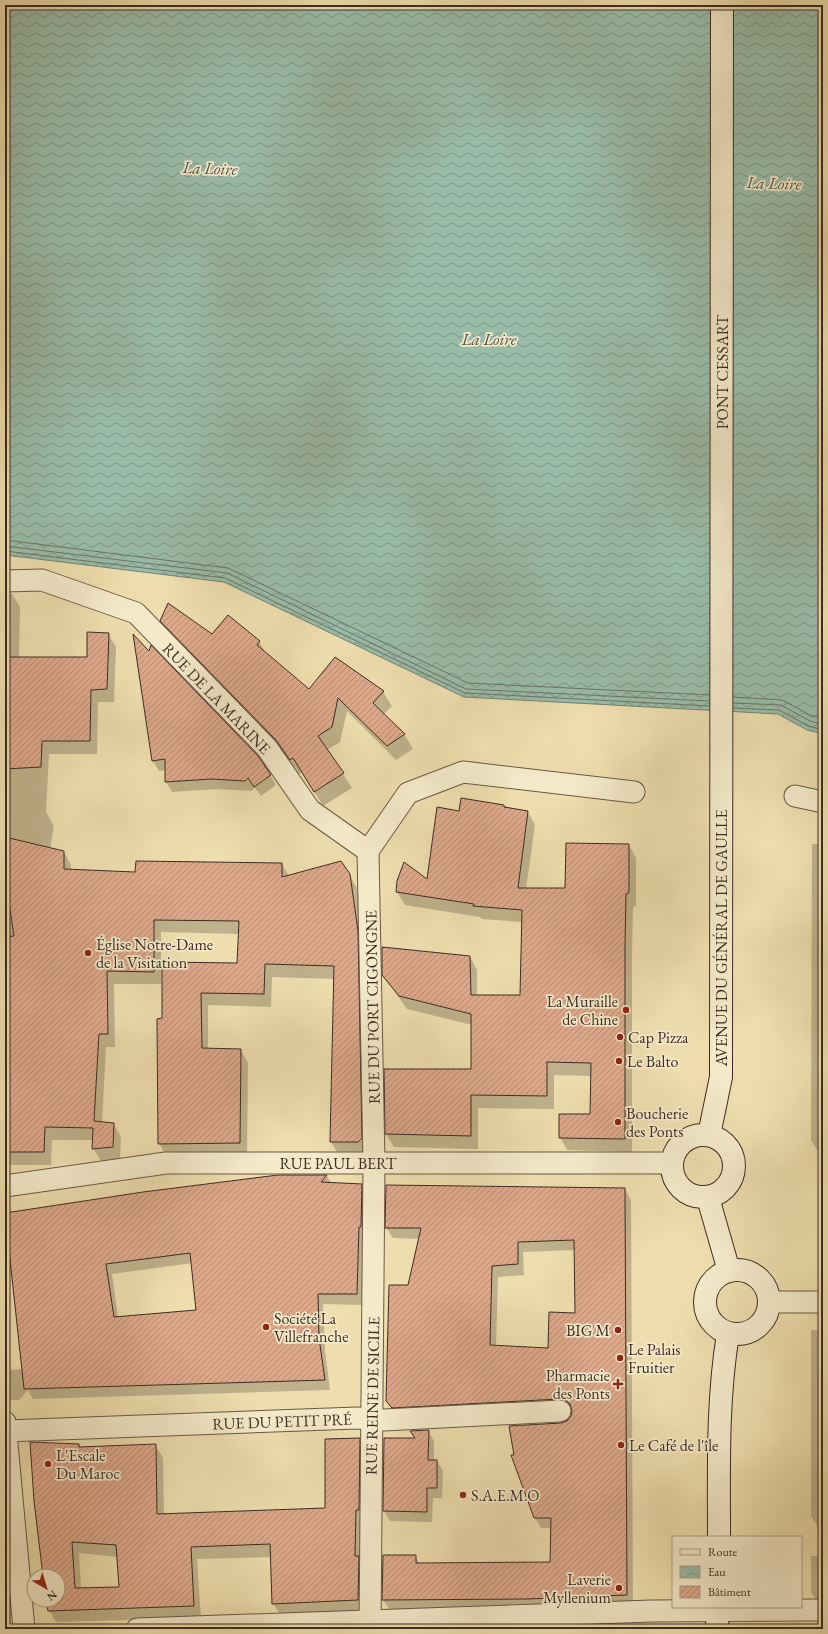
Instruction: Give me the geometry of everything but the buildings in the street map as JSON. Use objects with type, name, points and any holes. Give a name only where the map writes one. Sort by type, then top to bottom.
[{"type":"main road","name":"PONT CESSART","points":[[722,5],[722,739]]},
{"type":"main road","name":"AVENUE DU GÉNÉRAL DE GAULLE","points":[[709,1135],[721,1077],[722,739]]},
{"type":"main road","points":[[696,1135],[709,1135],[720,1139],[728,1146],[733,1156],[735,1166],[733,1177],[727,1187],[719,1194],[708,1198],[699,1198],[681,1190],[675,1182],[672,1163],[676,1151],[684,1141],[696,1135]]},
{"type":"main road","points":[[708,1198],[729,1271]]},
{"type":"main road","points":[[740,1270],[752,1274],[761,1281],[766,1290],[769,1302],[768,1312],[757,1328],[738,1335],[728,1334],[717,1328],[709,1320],[705,1308],[705,1296],[709,1285],[718,1276],[729,1271],[740,1270]]},
{"type":"main road","points":[[719,1536],[720,1405],[728,1334]]},
{"type":"street","name":"RUE DE LA MARINE","points":[[5,581],[42,580],[136,614],[267,748],[310,810],[368,851]]},
{"type":"street","points":[[368,851],[408,793],[463,772],[634,792]]},
{"type":"street","points":[[795,796],[823,802]]},
{"type":"street","name":"RUE DU PORT CIGONGNE","points":[[368,851],[374,1163]]},
{"type":"street","name":"RUE PAUL BERT","points":[[5,1186],[166,1163],[672,1163]]},
{"type":"street","name":"RUE REINE DE SICILE","points":[[370,1625],[374,1163]]},
{"type":"street","points":[[769,1302],[823,1302]]},
{"type":"street","name":"RUE DU PETIT PRÉ","points":[[5,1428],[357,1418],[371,1419],[560,1411]]},
{"type":"street","points":[[5,1428],[24,1629]]},
{"type":"street","points":[[137,1629],[370,1625],[652,1611],[718,1616],[823,1610]]},
{"type":"water","name":"La Loire","points":[[5,5],[823,5],[823,734],[807,730],[778,714],[464,697],[224,582],[5,555]]},
{"type":"place","name":"Église Notre-Dame de la Visitation","points":[[88,953]]},
{"type":"place","name":"La Muraille de Chine","points":[[626,1010]]},
{"type":"place","name":"Cap Pizza","points":[[620,1037]]},
{"type":"place","name":"Le Balto","points":[[619,1061]]},
{"type":"place","name":"Boucherie des Ponts","points":[[618,1122]]},
{"type":"place","name":"Société La Villefranche","points":[[266,1327]]},
{"type":"place","name":"BIG M","points":[[618,1330]]},
{"type":"place","name":"Le Palais Fruitier","points":[[620,1358]]},
{"type":"place","name":"Pharmacie des Ponts","points":[[618,1384]]},
{"type":"place","name":"Le Café de l'île","points":[[621,1445]]},
{"type":"place","name":"L'Escale Du Maroc","points":[[48,1464]]},
{"type":"place","name":"S.A.E.M.O","points":[[463,1495]]},
{"type":"place","name":"Laverie Myllenium","points":[[619,1588]]}]
